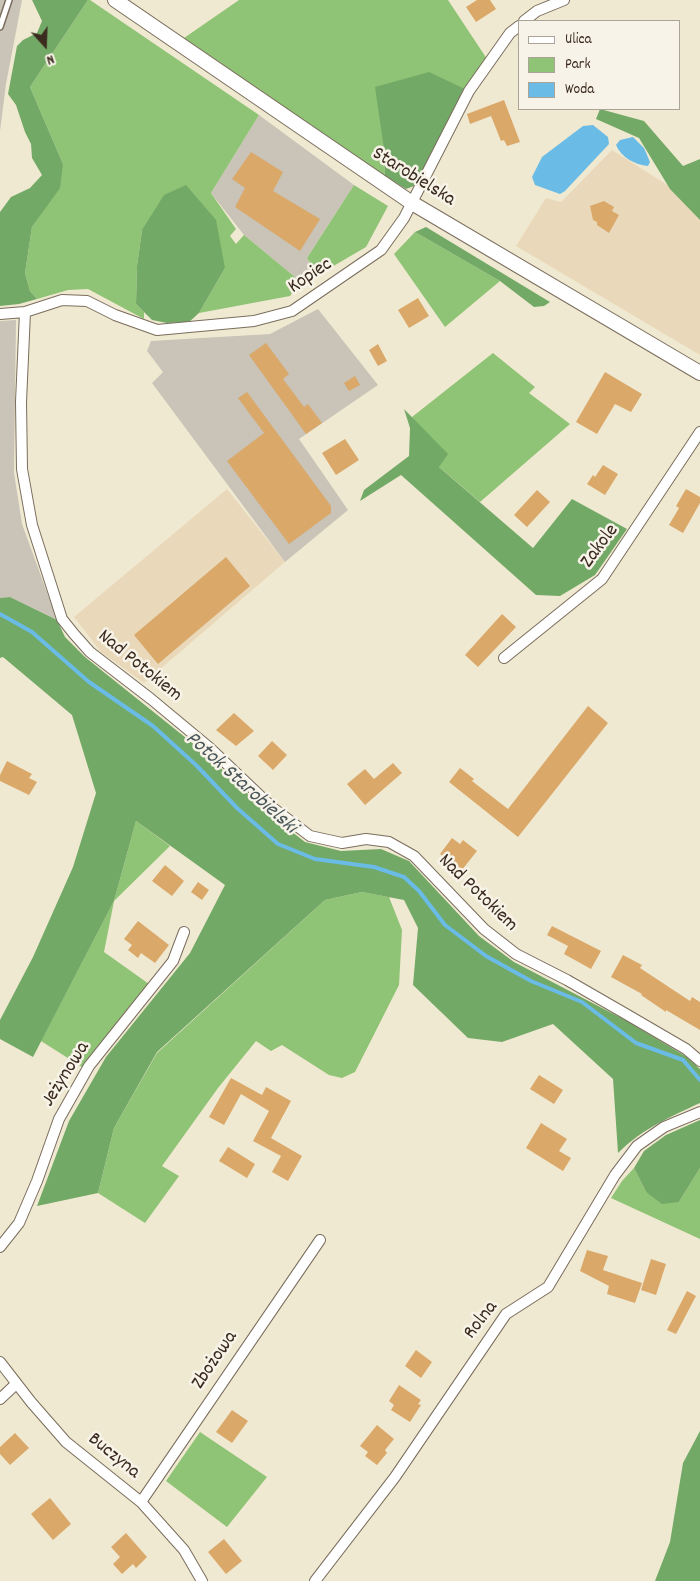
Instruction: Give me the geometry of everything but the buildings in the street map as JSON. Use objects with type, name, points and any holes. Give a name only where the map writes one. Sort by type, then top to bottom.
[{"type":"street","name":"Starobielska","points":[[115,0],[412,203],[700,373]]},
{"type":"street","points":[[525,20],[536,11],[564,0]]},
{"type":"street","name":"Kopiec","points":[[0,314],[25,312],[62,300],[87,301],[116,315],[157,330],[254,321],[292,311],[381,250],[404,218],[469,91],[510,34],[518,27]]},
{"type":"street","name":"Nad Potokiem","points":[[25,312],[21,402],[22,469],[32,525],[62,618],[90,652],[203,742],[273,808],[310,836],[342,843],[366,839],[389,842],[414,856],[484,929],[516,954],[567,980],[686,1049],[700,1061]]},
{"type":"street","name":"Zakole","points":[[504,658],[602,579],[700,432]]},
{"type":"street","name":"Jeżynowa","points":[[0,1247],[19,1223],[38,1181],[59,1119],[89,1066],[173,961],[184,932]]},
{"type":"street","name":"Rolna","points":[[315,1581],[395,1477],[506,1314],[548,1287],[614,1175],[638,1146],[664,1127],[700,1112]]},
{"type":"street","name":"Zbożowa","points":[[141,1502],[320,1240]]},
{"type":"street","name":"Buczyna","points":[[0,1362],[16,1384],[66,1442],[141,1502],[184,1550],[202,1581]]},
{"type":"street","points":[[0,1399],[16,1384]]},
{"type":"lane","points":[[0,27],[9,0]]},
{"type":"shaded area","points":[[0,0],[22,0],[6,84],[0,131]]},
{"type":"shaded area","points":[[259,115],[354,185],[307,258],[318,275],[301,282],[244,235],[211,193]]},
{"type":"shaded area","points":[[612,150],[680,193],[700,213],[700,355],[516,246],[546,198],[561,202]]},
{"type":"shaded area","points":[[318,309],[378,385],[299,439],[348,510],[285,562],[152,383],[163,372],[147,351],[151,341],[270,334]]},
{"type":"shaded area","points":[[16,320],[14,473],[22,524],[57,620],[10,597],[0,598],[0,321]]},
{"type":"shaded area","points":[[227,489],[285,562],[144,683],[101,652],[74,617]]},
{"type":"green space","points":[[32,0],[88,0],[30,87],[63,164],[60,188],[32,227],[25,273],[30,291],[37,299],[19,304],[0,306],[0,212],[11,197],[30,188],[42,175],[32,158],[31,144],[16,105],[8,94],[17,46],[23,40],[37,33],[42,21]]},
{"type":"green space","points":[[88,0],[259,115],[211,193],[236,229],[230,236],[236,244],[244,235],[301,282],[290,296],[199,313],[225,268],[142,230],[137,266],[136,304],[144,312],[144,319],[88,289],[68,290],[37,299],[30,291],[25,273],[32,227],[45,208],[63,164],[30,87]]},
{"type":"green space","points":[[239,0],[448,0],[489,62],[469,91],[383,142],[385,176],[184,38]]},
{"type":"green space","points":[[429,72],[469,91],[414,186],[406,189],[385,176],[383,142],[375,87]]},
{"type":"green space","points":[[600,110],[604,110],[644,121],[683,166],[700,159],[700,220],[670,189],[639,138],[596,119]]},
{"type":"green space","points":[[186,185],[216,220],[225,268],[199,313],[189,322],[167,323],[152,320],[136,304],[137,266],[142,230],[164,195]]},
{"type":"green space","points":[[354,185],[388,206],[366,247],[318,275],[307,258]]},
{"type":"green space","points":[[426,227],[550,302],[544,306],[534,307],[500,281],[415,232]]},
{"type":"green space","points":[[415,232],[500,281],[445,327],[394,254]]},
{"type":"green space","points":[[493,353],[535,387],[529,393],[570,424],[480,502],[438,466],[412,417]]},
{"type":"green space","points":[[404,409],[448,454],[439,467],[533,548],[572,499],[627,529],[595,575],[560,596],[536,595],[401,475],[360,501],[364,490],[409,456],[410,428]]},
{"type":"green space","points":[[10,597],[57,620],[65,637],[85,657],[206,754],[269,814],[305,842],[341,851],[381,849],[409,861],[479,936],[514,962],[627,1021],[687,1057],[700,1069],[700,1103],[647,1130],[618,1153],[613,1079],[553,1024],[502,1042],[468,1038],[413,985],[418,928],[404,900],[362,892],[325,900],[157,1052],[114,1128],[98,1193],[37,1206],[69,1121],[106,1057],[190,953],[225,885],[136,821],[114,901],[33,1057],[0,1039],[0,1020],[33,957],[73,867],[96,793],[72,715],[3,657],[0,658],[0,598]]},
{"type":"green space","points":[[136,821],[170,846],[114,901]]},
{"type":"green space","points":[[362,892],[389,897],[402,930],[399,985],[355,1072],[342,1078],[329,1075],[282,1045],[271,1051],[256,1041],[218,1088],[162,1166],[179,1176],[145,1223],[98,1193],[114,1128],[157,1053],[325,900]]},
{"type":"green space","points":[[114,901],[104,952],[149,984],[82,1067],[41,1041]]},
{"type":"green space","points":[[700,1120],[700,1168],[679,1202],[662,1204],[646,1192],[634,1168],[644,1151],[666,1135]]},
{"type":"green space","points":[[634,1168],[646,1192],[679,1202],[700,1168],[700,1239],[611,1198],[622,1181]]},
{"type":"green space","points":[[700,1431],[700,1581],[655,1581],[670,1542],[683,1463]]},
{"type":"green space","points":[[200,1432],[267,1477],[227,1527],[166,1481]]},
{"type":"water","points":[[593,125],[608,137],[609,144],[565,191],[560,194],[535,185],[532,177],[542,157],[583,126]]},
{"type":"water","points":[[633,137],[644,148],[650,162],[648,166],[629,160],[618,149],[616,145],[620,140]]},
{"type":"waterway","name":"Potok Starobielski","points":[[0,614],[32,632],[89,682],[153,726],[196,765],[237,808],[278,844],[315,859],[374,867],[404,877],[419,891],[445,925],[486,956],[531,981],[582,1002],[636,1043],[683,1060],[700,1080]]}]
